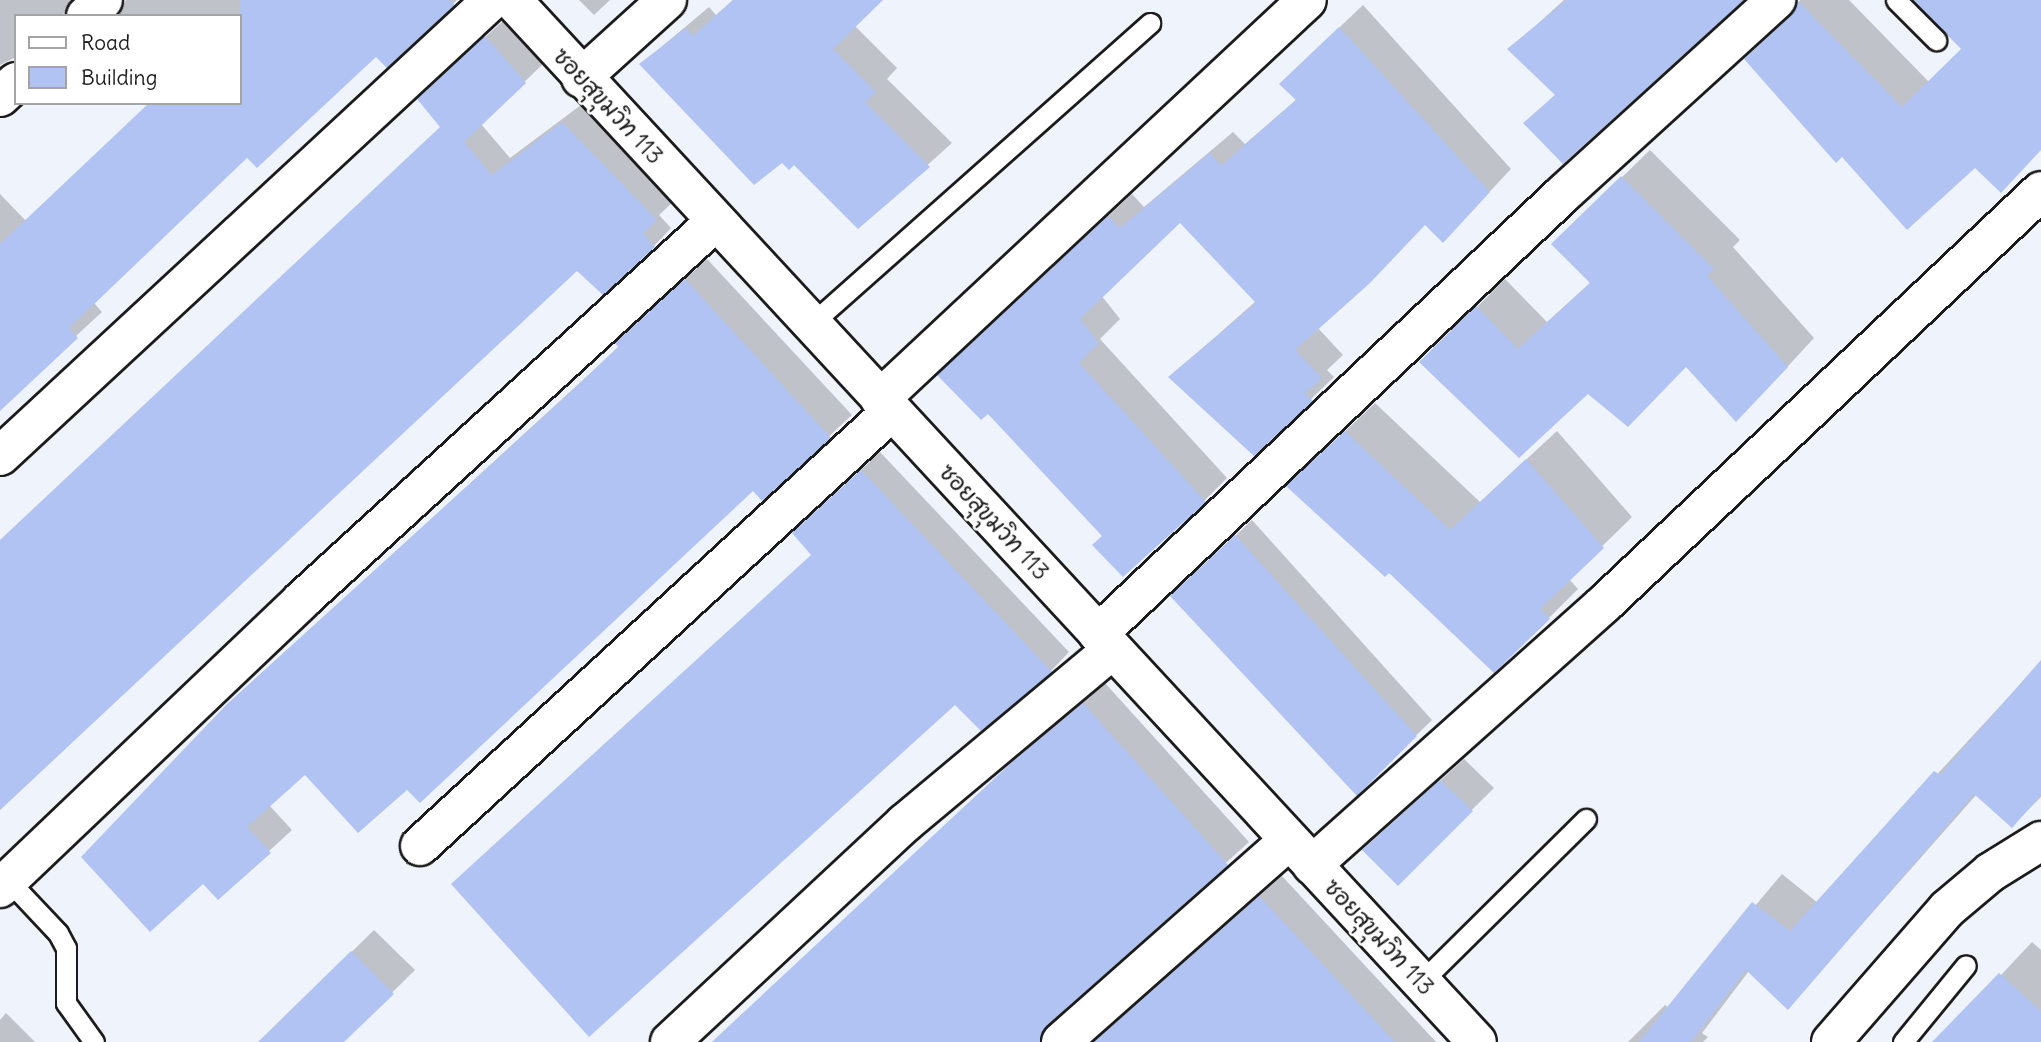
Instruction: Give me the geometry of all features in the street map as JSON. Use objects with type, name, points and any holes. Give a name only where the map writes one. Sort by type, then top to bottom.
[{"type":"street","points":[[88,14],[103,0]]},
{"type":"street","points":[[0,456],[492,0]]},
{"type":"street","name":"ซอยสุขุมวิท 113","points":[[512,0],[581,78],[1421,982],[1463,1037]]},
{"type":"street","points":[[581,78],[667,0]]},
{"type":"street","points":[[420,846],[885,406],[1307,0]]},
{"type":"street","points":[[670,1042],[905,823],[1105,642],[1554,203],[1776,0]]},
{"type":"street","points":[[0,97],[14,84]]},
{"type":"street","points":[[1061,1042],[1301,853],[1604,604],[2041,191]]},
{"type":"street","points":[[4,884],[302,600],[715,222]]},
{"type":"street","points":[[1831,1042],[1947,909],[1991,872],[2041,841]]},
{"type":"lane","points":[[1896,0],[1937,40]]},
{"type":"lane","points":[[810,325],[1150,23]]},
{"type":"lane","points":[[1421,982],[1586,819]]},
{"type":"lane","points":[[4,884],[58,933],[66,948],[66,1003],[94,1042]]},
{"type":"lane","points":[[1903,1042],[1966,965]]},
{"type":"building","points":[[240,0],[450,0],[455,5],[387,68],[376,57],[257,168],[247,158],[69,328],[78,338],[0,411],[0,244],[147,105],[242,105]]},
{"type":"building","points":[[733,0],[883,0],[833,49],[876,92],[865,102],[930,167],[858,229],[794,165],[789,170],[782,163],[754,185],[639,64],[686,28],[693,36]]},
{"type":"building","points":[[1567,0],[1744,0],[1563,164],[1523,123],[1555,95],[1507,49]]},
{"type":"building","points":[[1797,0],[1902,107],[1961,49],[1913,0],[2041,0],[2041,150],[2001,193],[1975,168],[1907,230],[1842,157],[1836,163],[1744,59],[1791,16]]},
{"type":"building","points":[[1339,27],[1490,192],[1443,243],[1425,225],[1370,283],[1295,350],[1322,378],[1305,393],[1313,401],[1254,456],[1168,377],[1256,303],[1180,223],[1080,319],[1099,343],[1079,363],[1206,502],[1123,577],[1092,545],[1102,536],[988,414],[981,420],[937,375],[1108,216],[1120,228],[1210,153],[1221,166],[1296,100],[1279,84]]},
{"type":"building","points":[[485,36],[526,83],[464,142],[492,175],[562,122],[657,220],[643,234],[655,247],[603,295],[577,271],[0,810],[0,540],[440,127],[417,99]]},
{"type":"building","points":[[1621,176],[1714,269],[1707,276],[1788,367],[1736,422],[1686,367],[1628,427],[1588,394],[1519,458],[1419,362],[1476,306],[1518,349],[1590,283],[1551,244]]},
{"type":"building","points":[[685,279],[831,438],[762,501],[753,491],[420,803],[407,790],[358,833],[305,775],[247,827],[271,853],[218,900],[203,884],[150,932],[81,857],[227,704],[560,402],[618,347],[615,343]]},
{"type":"building","points":[[1345,431],[1450,530],[1526,459],[1604,548],[1540,609],[1550,619],[1494,673],[1389,573],[1385,577],[1286,486]]},
{"type":"building","points":[[861,470],[1052,672],[981,731],[955,705],[589,1037],[451,884],[811,555],[792,533]]},
{"type":"building","points":[[1235,535],[1417,736],[1357,796],[1170,596]]},
{"type":"building","points":[[2041,660],[2041,795],[2012,828],[1974,794],[1788,1010],[1746,970],[1691,1042],[1639,1042],[1752,902],[1790,931],[1934,771],[1940,775]]},
{"type":"building","points":[[1083,703],[1228,865],[1046,1026],[1040,1042],[712,1042],[1012,762]]},
{"type":"building","points":[[1440,780],[1473,811],[1398,886],[1362,850]]},
{"type":"building","points":[[1259,896],[1395,1042],[1094,1042]]},
{"type":"building","points":[[351,951],[394,994],[344,1042],[258,1042]]},
{"type":"building","points":[[1999,973],[2041,1011],[2041,1042],[1932,1042]]}]
